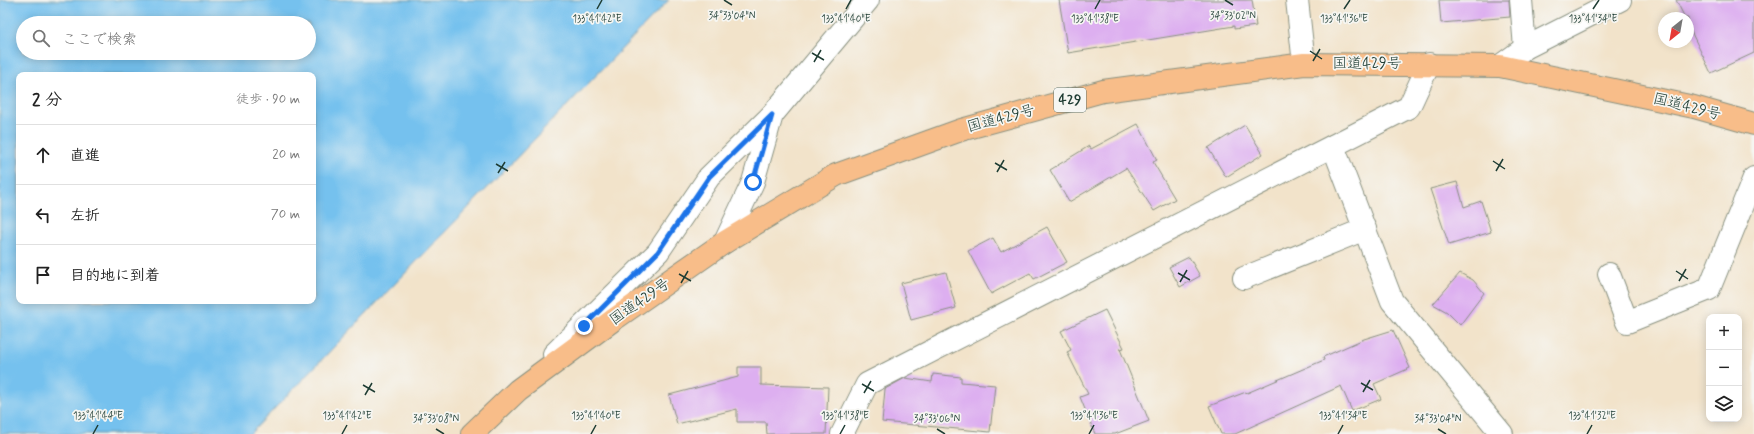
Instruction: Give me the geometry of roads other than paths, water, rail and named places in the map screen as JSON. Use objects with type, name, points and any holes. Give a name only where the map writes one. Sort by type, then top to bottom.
[{"type":"highway","name":"国道429号","points":[[472,434],[518,390],[613,320],[725,242],[836,175],[961,130],[1103,91],[1304,64],[1429,64],[1500,66],[1694,107],[1754,124]]},
{"type":"street","points":[[518,390],[658,252],[709,177],[772,115],[868,0]]},
{"type":"street","points":[[1297,0],[1304,64]]},
{"type":"street","points":[[1521,0],[1526,48]]},
{"type":"street","points":[[1500,66],[1526,48],[1620,0]]},
{"type":"street","points":[[842,434],[867,384],[1409,107],[1429,64]]},
{"type":"street","points":[[725,242],[753,182],[772,115]]},
{"type":"street","points":[[1333,146],[1392,301],[1502,434]]},
{"type":"street","points":[[1609,274],[1626,322],[1709,289],[1754,178]]},
{"type":"street","points":[[1244,278],[1365,229]]},
{"type":"water","points":[[0,0],[669,0],[250,434],[0,434]]}]
